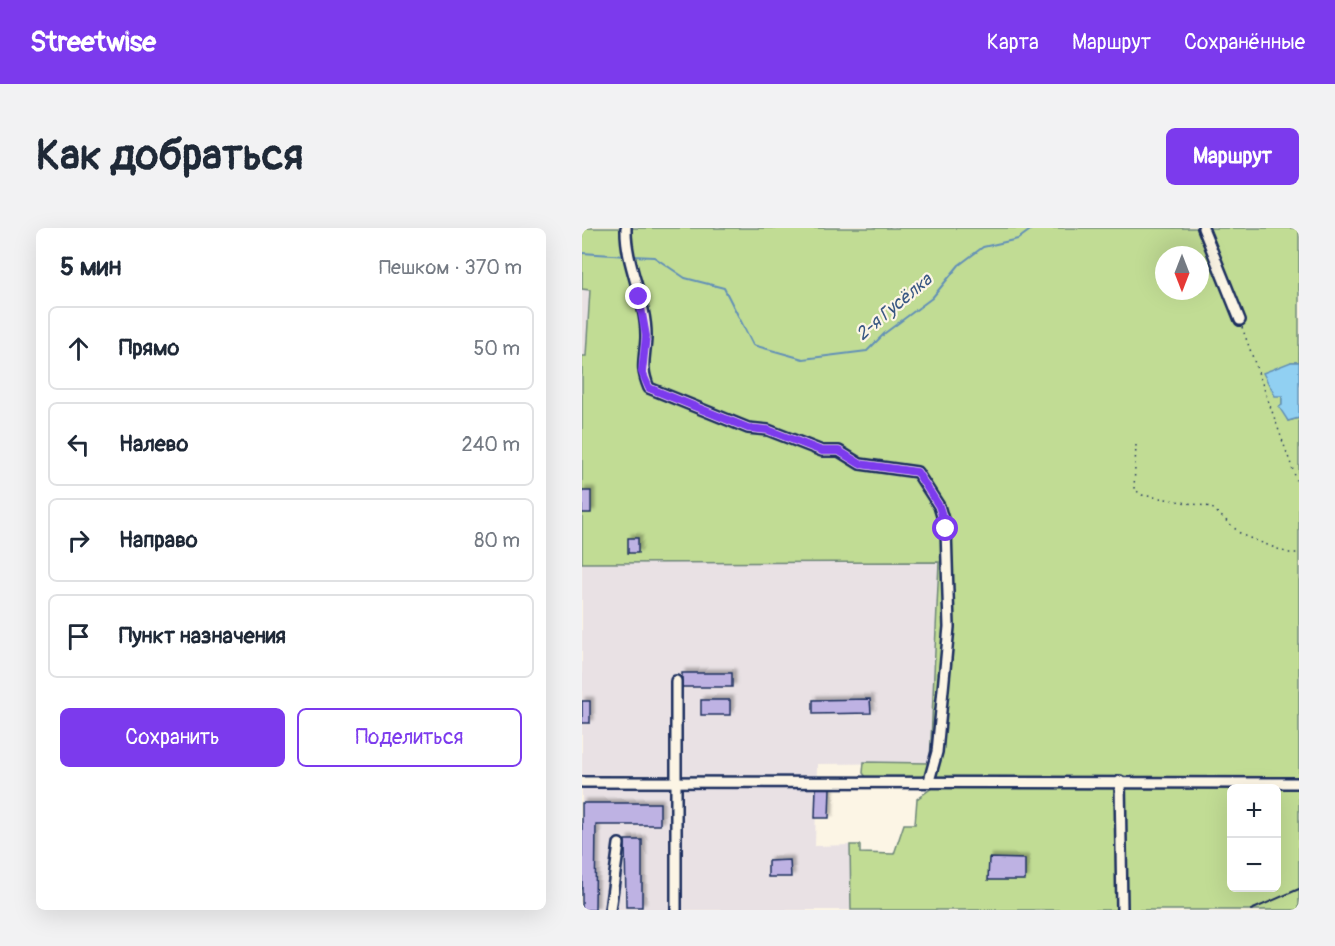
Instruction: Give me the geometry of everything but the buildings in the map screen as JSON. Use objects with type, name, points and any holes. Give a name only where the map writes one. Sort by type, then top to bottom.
[{"type":"street","points":[[626,228],[628,256],[646,336],[642,372],[649,388],[748,428],[768,430],[822,451],[839,451],[860,464],[917,472],[939,506],[946,529],[949,627],[937,752],[929,781]]},
{"type":"street","points":[[1203,228],[1240,320]]},
{"type":"street","points":[[676,681],[676,910]]},
{"type":"street","points":[[582,782],[677,784],[929,781],[1299,783]]},
{"type":"street","points":[[1120,781],[1122,910]]},
{"type":"street","points":[[610,910],[619,844]]},
{"type":"path","points":[[1240,320],[1299,487]]},
{"type":"path","points":[[1136,444],[1134,489],[1142,495],[1211,507],[1242,535],[1288,554],[1299,553]]},
{"type":"shaded area","points":[[582,289],[590,289],[586,356],[582,356]]},
{"type":"shaded area","points":[[939,562],[930,763],[817,764],[815,846],[850,845],[851,910],[582,910],[582,563]]},
{"type":"green space","points":[[582,228],[1299,228],[1299,362],[1291,362],[1282,396],[1282,405],[1288,421],[1299,418],[1299,777],[867,778],[863,773],[864,762],[930,763],[939,562],[582,563],[582,356],[586,356],[590,290],[582,289]]},
{"type":"green space","points":[[936,785],[1227,786],[1227,892],[1281,892],[1281,786],[1299,786],[1299,910],[851,910],[850,845],[860,845],[860,853],[894,854],[904,824],[915,824],[917,799]]},
{"type":"water","points":[[1291,362],[1299,362],[1299,418],[1288,421],[1279,407],[1282,405],[1282,396],[1275,396],[1263,373]]},
{"type":"waterway","name":"2-я Гусёлка","points":[[633,256],[654,257],[685,278],[724,288],[753,345],[803,359],[867,351],[885,333],[932,298],[959,265],[983,247],[1018,239],[1033,228]]},
{"type":"waterway","name":"2-я Гусёлка","points":[[582,253],[627,256]]},
{"type":"railway","points":[[1251,910],[1299,889]]},
{"type":"route","points":[[639,297],[646,336],[642,372],[649,388],[676,396],[748,428],[768,430],[822,451],[839,451],[860,464],[917,472],[939,506],[946,529]]}]
